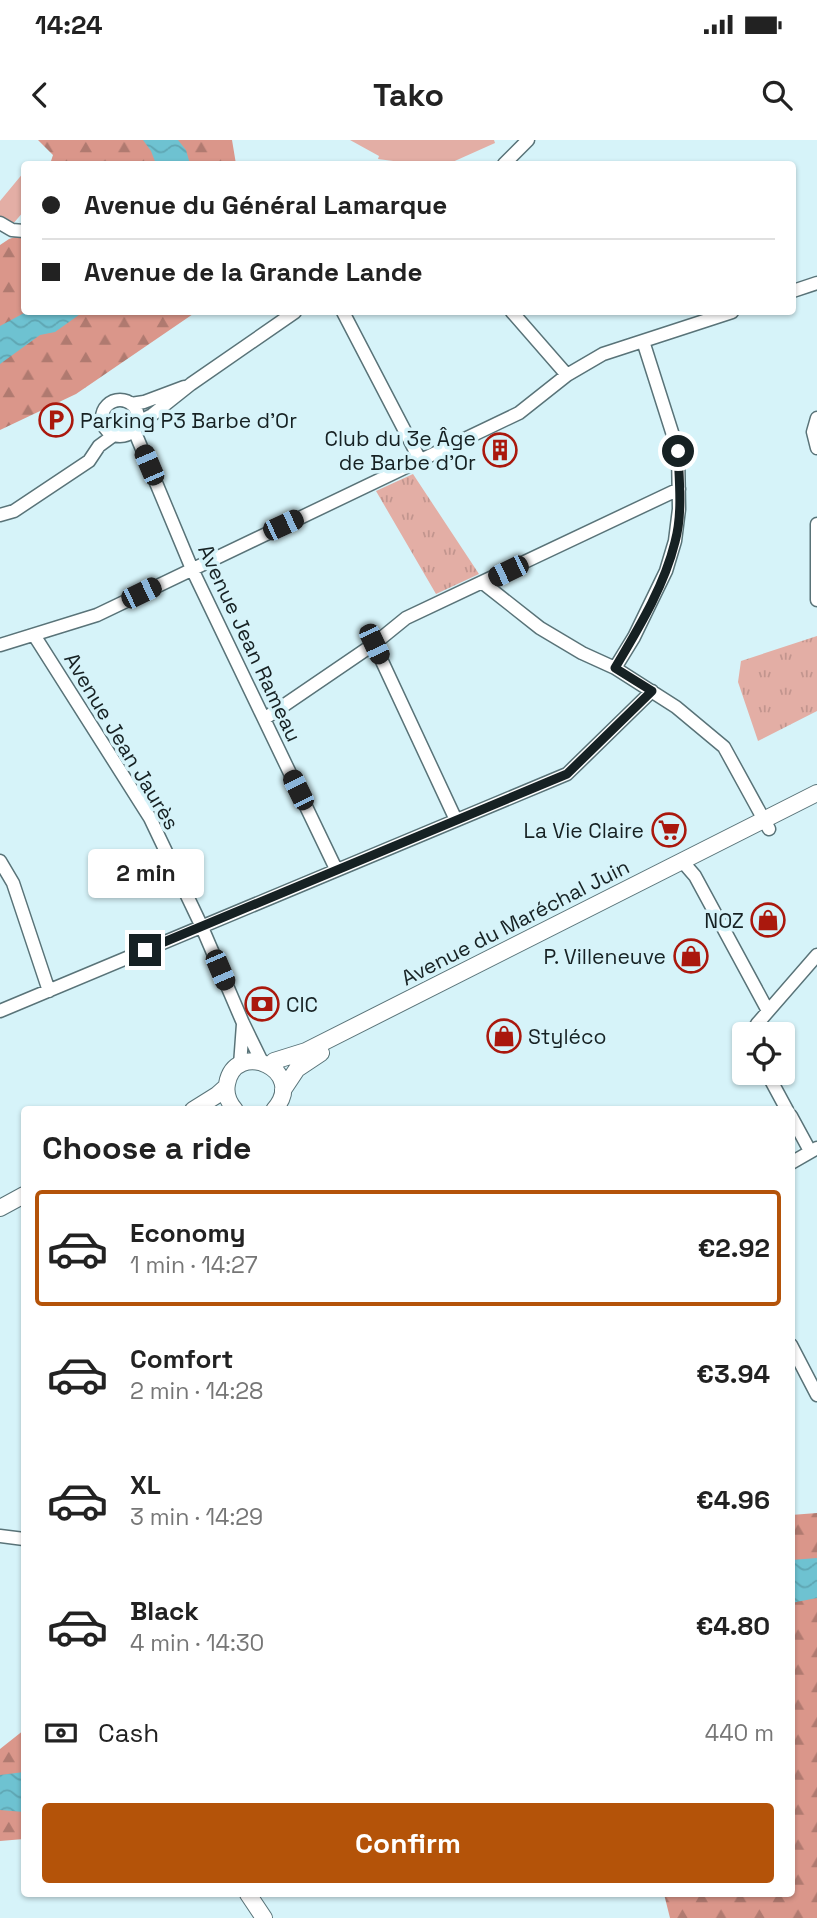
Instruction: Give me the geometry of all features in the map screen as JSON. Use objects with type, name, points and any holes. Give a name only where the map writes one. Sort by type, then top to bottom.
[{"type":"main road","name":"Avenue du Maréchal Juin","points":[[276,1106],[297,1070],[309,1059],[766,824],[817,793]]},
{"type":"main road","name":"Avenue du Maréchal Juin","points":[[766,824],[817,805]]},
{"type":"main road","name":"Avenue du Maréchal Juin","points":[[240,1065],[247,1062],[266,1063],[306,1051],[685,865]]},
{"type":"main road","points":[[266,1063],[279,1076],[283,1090]]},
{"type":"main road","points":[[232,1106],[226,1087],[228,1078],[240,1065]]},
{"type":"main road","points":[[199,1106],[226,1087]]},
{"type":"main road","points":[[0,1208],[21,1197]]},
{"type":"main road","points":[[0,1219],[21,1208]]},
{"type":"main road","points":[[250,1897],[264,1918]]},
{"type":"street","points":[[507,161],[528,140]]},
{"type":"street","points":[[0,223],[21,232]]},
{"type":"street","points":[[796,291],[815,288]]},
{"type":"street","points":[[136,426],[137,412],[131,404],[114,401],[104,409],[103,426],[114,435],[124,436],[191,384],[291,315]]},
{"type":"street","points":[[345,315],[420,460]]},
{"type":"street","points":[[515,315],[567,375]]},
{"type":"street","points":[[0,645],[97,615],[519,413],[567,375],[603,354],[723,315]]},
{"type":"street","points":[[615,668],[634,637],[666,570],[676,541],[678,451],[643,341]]},
{"type":"street","points":[[131,404],[144,402],[191,384]]},
{"type":"street","points":[[817,418],[813,432],[817,449]]},
{"type":"street","name":"Avenue Jean Rameau","points":[[136,426],[192,569],[336,869]]},
{"type":"street","points":[[0,515],[14,511],[89,461],[99,446],[114,435]]},
{"type":"street","points":[[264,719],[374,644],[406,618],[679,489]]},
{"type":"street","points":[[817,524],[817,600]]},
{"type":"street","points":[[483,583],[540,628],[582,653],[615,668],[676,706],[724,747],[766,824]]},
{"type":"street","name":"Avenue Jean Jaurès","points":[[34,635],[150,818],[201,925],[243,1023],[266,1063]]},
{"type":"street","points":[[374,644],[456,820]]},
{"type":"street","points":[[0,1011],[567,774],[652,691]]},
{"type":"street","points":[[0,861],[13,883],[49,991]]},
{"type":"street","points":[[685,865],[695,876],[768,1010]]},
{"type":"street","points":[[759,1022],[817,955]]},
{"type":"street","name":"Avenue Jean Jaurès","points":[[240,1065],[243,1023]]},
{"type":"street","points":[[774,1085],[786,1106]]},
{"type":"street","points":[[795,1122],[814,1149],[795,1161]]},
{"type":"street","points":[[795,1353],[817,1395]]},
{"type":"street","points":[[0,1536],[21,1539]]},
{"type":"green space","points":[[38,140],[232,140],[236,161],[51,161],[53,155]]},
{"type":"green space","points":[[350,140],[494,140],[495,143],[455,161],[393,161],[378,159],[379,156]]},
{"type":"green space","points":[[21,176],[21,214],[12,225],[0,218],[0,201]]},
{"type":"green space","points":[[21,235],[21,315],[192,315],[76,394],[0,430],[0,245]]},
{"type":"green space","points":[[413,474],[479,574],[436,594],[376,491]]},
{"type":"green space","points":[[817,636],[817,711],[758,741],[738,682],[741,661]]},
{"type":"green space","points":[[817,1513],[817,1918],[670,1918],[665,1897],[795,1897],[795,1515]]},
{"type":"green space","points":[[21,1732],[21,1839],[0,1841],[0,1749]]},
{"type":"water","points":[[143,140],[178,140],[186,150],[189,161],[155,161]]},
{"type":"water","points":[[21,315],[79,315],[55,332],[40,335],[0,364],[0,326]]},
{"type":"water","points":[[817,1558],[817,1598],[795,1602],[795,1560]]},
{"type":"water","points":[[21,1772],[21,1812],[0,1810],[0,1775]]},
{"type":"place","name":"Parking P3 Barbe d'Or","points":[[56,420]]},
{"type":"place","name":"Club du 3e Âge de Barbe d'Or","points":[[500,450]]},
{"type":"place","name":"La Vie Claire","points":[[669,830]]},
{"type":"place","name":"NOZ","points":[[768,920]]},
{"type":"place","name":"P. Villeneuve","points":[[691,956]]},
{"type":"place","name":"CIC","points":[[262,1004]]},
{"type":"place","name":"Styléco","points":[[504,1036]]},
{"type":"route","points":[[145,950],[574,769],[652,691],[615,668],[656,593],[676,541],[679,509],[678,451]]}]
